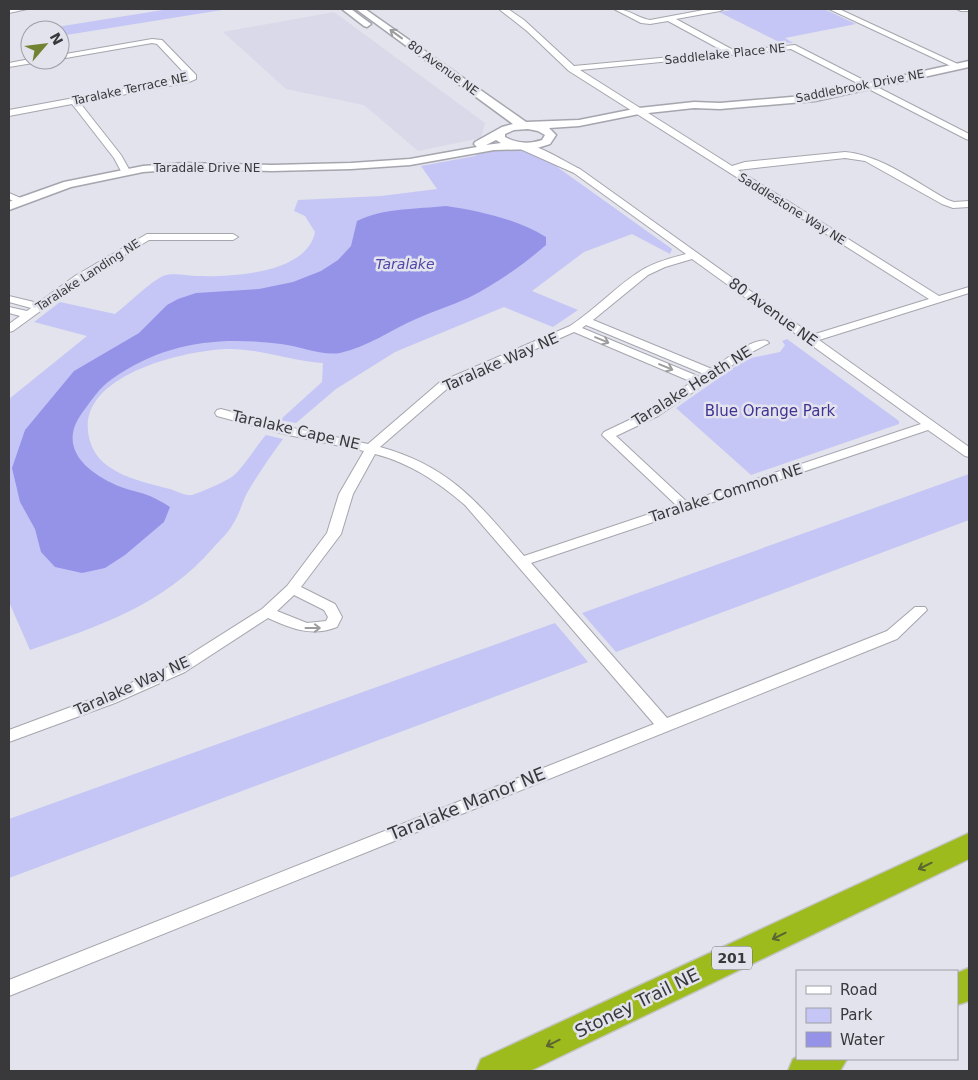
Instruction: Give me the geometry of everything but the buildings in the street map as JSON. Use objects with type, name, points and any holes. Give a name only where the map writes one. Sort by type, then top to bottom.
[{"type":"highway","name":"Stoney Trail NE","points":[[494,1071],[969,845]]},
{"type":"highway","points":[[958,989],[969,983]]},
{"type":"highway","points":[[806,1071],[827,1060]]},
{"type":"street","points":[[9,11],[23,9]]},
{"type":"street","name":"80 Avenue NE","points":[[346,9],[496,119],[502,127],[500,138],[505,142],[536,149],[559,164],[577,171]]},
{"type":"street","name":"80 Avenue NE","points":[[360,9],[518,123],[528,126]]},
{"type":"street","points":[[504,10],[517,9]]},
{"type":"street","points":[[618,9],[641,21],[650,22],[720,9]]},
{"type":"street","points":[[834,9],[958,66]]},
{"type":"street","points":[[961,9],[968,9]]},
{"type":"street","name":"Saddlestone Way NE","points":[[504,10],[525,24],[572,69],[938,299]]},
{"type":"street","points":[[668,18],[734,54]]},
{"type":"street","name":"Taralake Terrace NE","points":[[9,113],[189,80],[193,77],[159,42],[152,41],[70,54]]},
{"type":"street","name":"Saddlelake Place NE","points":[[572,69],[792,47],[969,137]]},
{"type":"street","name":"Saddlebrook Drive NE","points":[[501,133],[511,127],[579,123],[643,114],[708,110],[720,106],[815,98],[969,64]]},
{"type":"street","points":[[74,101],[118,157],[124,171]]},
{"type":"street","name":"Saddlebrook Drive NE","points":[[518,146],[534,146],[568,132],[643,114]]},
{"type":"street","points":[[528,126],[549,132],[549,139]]},
{"type":"street","points":[[959,132],[969,130]]},
{"type":"street","name":"Taradale Drive NE","points":[[381,163],[487,142],[501,133]]},
{"type":"street","name":"80 Avenue NE","points":[[549,139],[551,147],[577,171],[969,453]]},
{"type":"street","name":"Taradale Drive NE","points":[[9,207],[20,201],[68,184],[124,171],[185,166],[272,168],[410,162],[494,147],[518,146]]},
{"type":"street","points":[[729,169],[746,165],[836,156],[858,156],[868,159],[945,202],[954,205],[969,204]]},
{"type":"street","points":[[9,196],[20,201]]},
{"type":"street","name":"Taralake Landing NE","points":[[9,329],[79,278],[147,237],[233,238]]},
{"type":"street","name":"Taralake Way NE","points":[[9,736],[109,699],[180,668],[268,612],[292,589],[334,534],[346,494],[372,447],[444,386],[574,328],[586,321],[644,272],[694,255]]},
{"type":"street","points":[[810,339],[969,290]]},
{"type":"street","points":[[9,299],[40,306]]},
{"type":"street","points":[[9,310],[28,314]]},
{"type":"street","points":[[586,321],[714,374]]},
{"type":"street","points":[[574,328],[702,382]]},
{"type":"street","name":"Taralake Heath NE","points":[[684,506],[608,435],[654,413],[746,351],[762,344]]},
{"type":"street","name":"Taralake Cape NE","points":[[221,413],[284,430],[372,447]]},
{"type":"street","name":"Taralake Common NE","points":[[522,561],[930,425]]},
{"type":"street","points":[[372,447],[425,468],[454,488],[470,502],[664,725]]},
{"type":"street","points":[[268,612],[308,628],[321,628],[332,624],[335,617],[330,607],[292,589]]},
{"type":"street","name":"Taralake Manor NE","points":[[9,988],[892,635],[920,610]]},
{"type":"shaded area","points":[[334,12],[485,123],[481,138],[418,151],[364,105],[286,89],[223,32]]},
{"type":"green space","points":[[169,9],[228,9],[70,34],[70,25]]},
{"type":"green space","points":[[738,9],[824,9],[856,24],[785,38],[793,43],[779,42],[719,12]]},
{"type":"green space","points":[[519,149],[533,151],[546,159],[672,249],[670,254],[632,234],[584,252],[532,291],[578,310],[553,327],[504,307],[395,352],[336,389],[296,423],[280,420],[322,382],[323,363],[262,352],[226,349],[182,355],[132,372],[111,385],[96,402],[88,421],[91,444],[96,454],[113,470],[124,475],[192,495],[233,476],[266,435],[283,439],[247,493],[231,527],[194,568],[152,599],[129,611],[81,632],[30,650],[9,602],[9,399],[87,336],[34,322],[60,302],[115,314],[152,283],[166,275],[247,274],[283,265],[298,257],[309,246],[315,232],[305,216],[294,211],[298,200],[381,196],[437,189],[421,166],[475,156],[490,150]]},
{"type":"green space","name":"Blue Orange Park","points":[[787,339],[899,421],[899,424],[751,475],[676,408],[746,359],[780,352],[785,345],[782,341]]},
{"type":"green space","points":[[969,474],[969,520],[616,652],[582,613]]},
{"type":"green space","points":[[555,623],[588,662],[9,878],[9,819]]},
{"type":"water","name":"Taralake","points":[[446,206],[485,213],[522,225],[546,237],[546,245],[509,274],[478,293],[350,350],[333,354],[281,344],[236,341],[214,342],[172,350],[152,357],[112,379],[96,394],[82,413],[75,426],[74,449],[88,467],[109,482],[150,496],[170,507],[164,522],[125,555],[105,568],[82,573],[55,567],[41,552],[35,529],[20,502],[12,468],[25,430],[74,371],[139,333],[167,305],[178,299],[196,293],[259,289],[293,282],[321,271],[338,260],[351,246],[357,221],[389,211]]}]
